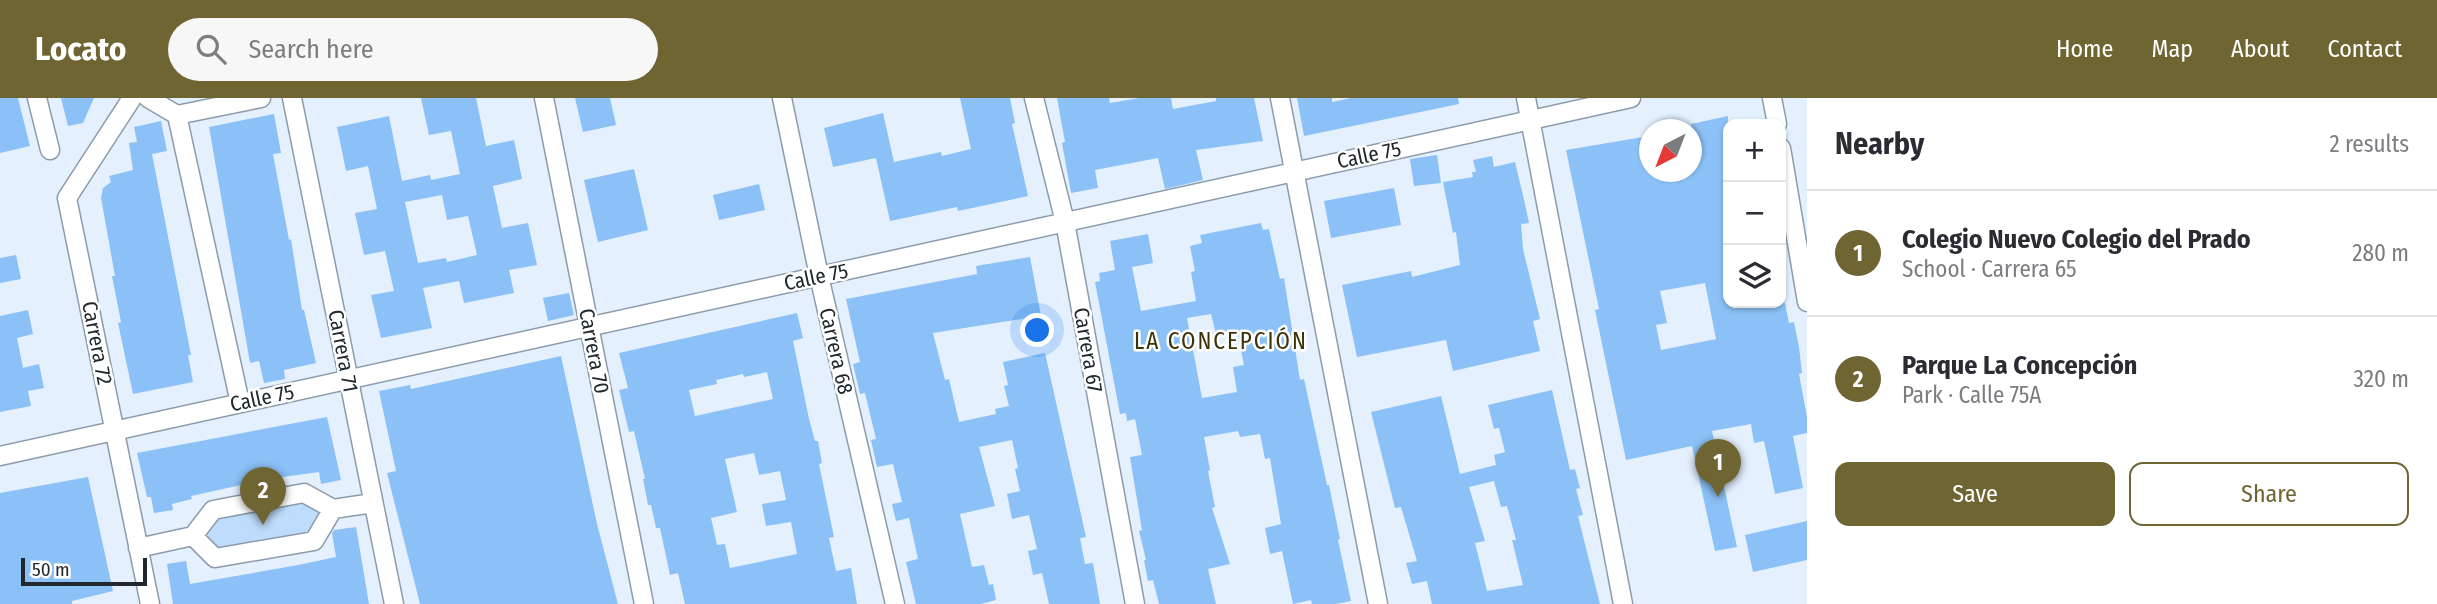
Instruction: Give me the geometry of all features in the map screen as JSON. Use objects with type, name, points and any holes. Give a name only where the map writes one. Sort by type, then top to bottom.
[{"type":"street","points":[[37,98],[50,150]]},
{"type":"street","name":"Carrera 72","points":[[132,98],[67,198],[150,604]]},
{"type":"street","points":[[148,98],[177,115],[261,98]]},
{"type":"street","name":"Carrera 71","points":[[292,98],[394,604]]},
{"type":"street","name":"Carrera 70","points":[[544,98],[644,604]]},
{"type":"street","name":"Carrera 68","points":[[782,98],[819,276],[895,604]]},
{"type":"street","name":"Carrera 67","points":[[1034,98],[1065,222],[1135,604]]},
{"type":"street","points":[[1280,98],[1378,604]]},
{"type":"street","points":[[1526,98],[1623,604]]},
{"type":"street","name":"Calle 75","points":[[0,456],[1631,98]]},
{"type":"street","points":[[1772,98],[1776,119]]},
{"type":"street","points":[[177,115],[240,403]]},
{"type":"street","points":[[1786,178],[1807,302]]},
{"type":"street","points":[[138,548],[193,536],[213,510],[304,493],[333,509],[373,503]]},
{"type":"street","points":[[193,536],[215,558],[314,541],[333,509]]},
{"type":"shaded area","points":[[303,496],[327,511],[311,536],[216,554],[199,536],[215,514]]},
{"type":"building","points":[[0,98],[18,98],[30,146],[0,153]]},
{"type":"building","points":[[61,98],[94,98],[83,123],[68,126]]},
{"type":"building","points":[[421,98],[476,98],[486,146],[514,140],[522,179],[493,186],[502,228],[528,223],[537,265],[509,270],[514,293],[464,303],[459,281],[423,288],[432,328],[381,338],[371,295],[394,291],[385,251],[364,255],[355,213],[377,209],[368,166],[346,171],[337,127],[389,116],[402,181],[430,175],[431,180],[460,174],[451,131],[429,135]],"holes":[[[442,195],[447,220],[468,216],[477,255],[447,262],[446,258],[418,263],[405,202]]]},
{"type":"building","points":[[575,98],[610,98],[616,125],[583,132]]},
{"type":"building","points":[[960,98],[1010,98],[1015,123],[1012,124],[1028,196],[958,211],[957,207],[890,221],[876,158],[833,167],[824,128],[883,113],[894,162],[971,149]]},
{"type":"building","points":[[1057,98],[1109,98],[1110,103],[1139,98],[1171,98],[1173,109],[1216,101],[1216,98],[1254,98],[1263,141],[1196,150],[1203,180],[1165,189],[1158,158],[1095,170],[1098,188],[1071,193]]},
{"type":"building","points":[[1297,98],[1332,98],[1332,102],[1351,98],[1458,98],[1459,104],[1304,136]]},
{"type":"building","points":[[274,114],[281,153],[273,154],[289,240],[291,239],[302,310],[316,363],[284,370],[285,379],[264,383],[259,361],[250,363],[209,127]]},
{"type":"building","points":[[1728,116],[1728,119],[1723,119],[1723,308],[1786,308],[1789,323],[1794,322],[1799,347],[1802,373],[1799,374],[1807,417],[1807,433],[1793,436],[1803,488],[1775,494],[1764,441],[1754,443],[1751,424],[1712,431],[1737,547],[1715,551],[1692,446],[1626,460],[1595,310],[1599,309],[1566,150],[1639,138],[1639,182],[1702,182],[1702,122]],"holes":[[[1705,283],[1716,339],[1661,350],[1656,325],[1667,323],[1660,291]]]},
{"type":"building","points":[[161,121],[167,151],[152,154],[191,355],[188,355],[193,382],[133,394],[118,323],[121,322],[112,276],[115,276],[101,198],[103,188],[111,182],[109,176],[133,170],[129,143],[137,142],[134,127]]},
{"type":"building","points":[[1437,155],[1441,183],[1414,186],[1410,159]]},
{"type":"building","points":[[1492,156],[1494,167],[1515,162],[1529,223],[1521,224],[1523,249],[1540,319],[1533,321],[1540,351],[1453,371],[1446,340],[1357,357],[1342,285],[1411,271],[1412,277],[1460,265],[1456,232],[1453,233],[1443,182],[1473,177],[1472,172],[1476,172],[1473,160]]},
{"type":"building","points":[[634,169],[648,230],[598,242],[584,180]]},
{"type":"building","points":[[759,184],[765,210],[719,220],[713,195]]},
{"type":"building","points":[[1394,188],[1401,225],[1331,238],[1324,201]]},
{"type":"building","points":[[1261,223],[1263,230],[1269,229],[1280,279],[1284,278],[1300,380],[1304,379],[1329,485],[1351,601],[1312,604],[1311,600],[1293,604],[1282,551],[1270,554],[1265,528],[1281,524],[1270,458],[1265,459],[1260,434],[1240,437],[1238,431],[1204,437],[1215,507],[1212,508],[1230,564],[1208,569],[1216,604],[1159,604],[1153,580],[1148,581],[1130,457],[1142,455],[1135,419],[1127,421],[1126,413],[1120,414],[1095,282],[1100,281],[1099,273],[1115,270],[1110,241],[1148,234],[1153,263],[1132,267],[1141,311],[1196,301],[1191,272],[1195,271],[1190,246],[1202,243],[1200,235]],"holes":[[[1211,314],[1216,334],[1237,330],[1244,365],[1233,367],[1237,392],[1202,398],[1187,318]]]},
{"type":"building","points":[[16,255],[21,279],[0,283],[0,258]]},
{"type":"building","points":[[1030,257],[1041,316],[933,333],[945,380],[949,379],[959,422],[996,414],[995,409],[1009,406],[1004,386],[1008,385],[1003,362],[1045,353],[1086,537],[1080,538],[1085,564],[1093,563],[1100,604],[1049,604],[1042,573],[1033,575],[1028,551],[1037,549],[1029,515],[1012,519],[1007,494],[1020,491],[1012,440],[979,447],[995,506],[960,514],[972,567],[984,565],[989,585],[993,584],[996,600],[981,604],[916,604],[906,562],[918,559],[909,518],[896,521],[892,504],[902,502],[893,464],[877,467],[871,440],[876,439],[865,393],[860,394],[853,364],[860,362],[846,299],[977,274],[976,266]]},
{"type":"building","points":[[569,293],[574,315],[548,321],[543,298]]},
{"type":"building","points":[[28,310],[33,334],[17,338],[23,368],[39,364],[44,388],[28,391],[31,406],[0,412],[0,316]]},
{"type":"building","points":[[797,313],[803,338],[793,341],[809,419],[815,441],[818,441],[822,463],[819,464],[834,537],[829,538],[836,571],[851,568],[857,604],[685,604],[678,573],[670,575],[660,528],[656,528],[651,505],[648,505],[634,431],[629,432],[619,390],[628,388],[619,353]],"holes":[[[767,372],[773,399],[695,416],[689,390],[717,384],[716,380]],[[754,453],[759,475],[780,471],[786,500],[762,504],[766,526],[791,522],[797,554],[730,568],[725,544],[717,545],[711,518],[737,512],[725,459]]]},
{"type":"building","points":[[561,356],[597,524],[618,604],[420,604],[387,473],[396,471],[379,391],[410,385],[411,389]]},
{"type":"building","points":[[1552,390],[1570,470],[1575,469],[1580,488],[1576,489],[1583,515],[1578,516],[1600,604],[1432,604],[1427,581],[1412,584],[1406,563],[1417,561],[1401,507],[1395,508],[1371,412],[1441,396],[1460,474],[1496,465],[1494,455],[1505,452],[1499,428],[1494,429],[1488,405]],"holes":[[[1494,481],[1501,507],[1507,506],[1523,585],[1487,591],[1475,543],[1485,541],[1469,487]]]},
{"type":"building","points":[[327,417],[341,480],[321,484],[319,472],[269,479],[191,496],[192,499],[172,504],[173,510],[154,513],[151,497],[147,497],[137,453]]},
{"type":"building","points":[[88,477],[113,591],[72,601],[72,604],[0,604],[0,493]]},
{"type":"building","points":[[1807,521],[1807,560],[1753,572],[1745,535]]},
{"type":"building","points":[[356,527],[369,604],[173,604],[167,564],[186,561],[190,584],[298,565],[336,557],[332,533],[334,530]]},
{"type":"place","name":"Colegio Nuevo Colegio del Prado","points":[[1718,497]]},
{"type":"place","name":"Parque La Concepción","points":[[263,525]]},
{"type":"district","name":"LA CONCEPCIÓN","points":[[1221,341]]}]
